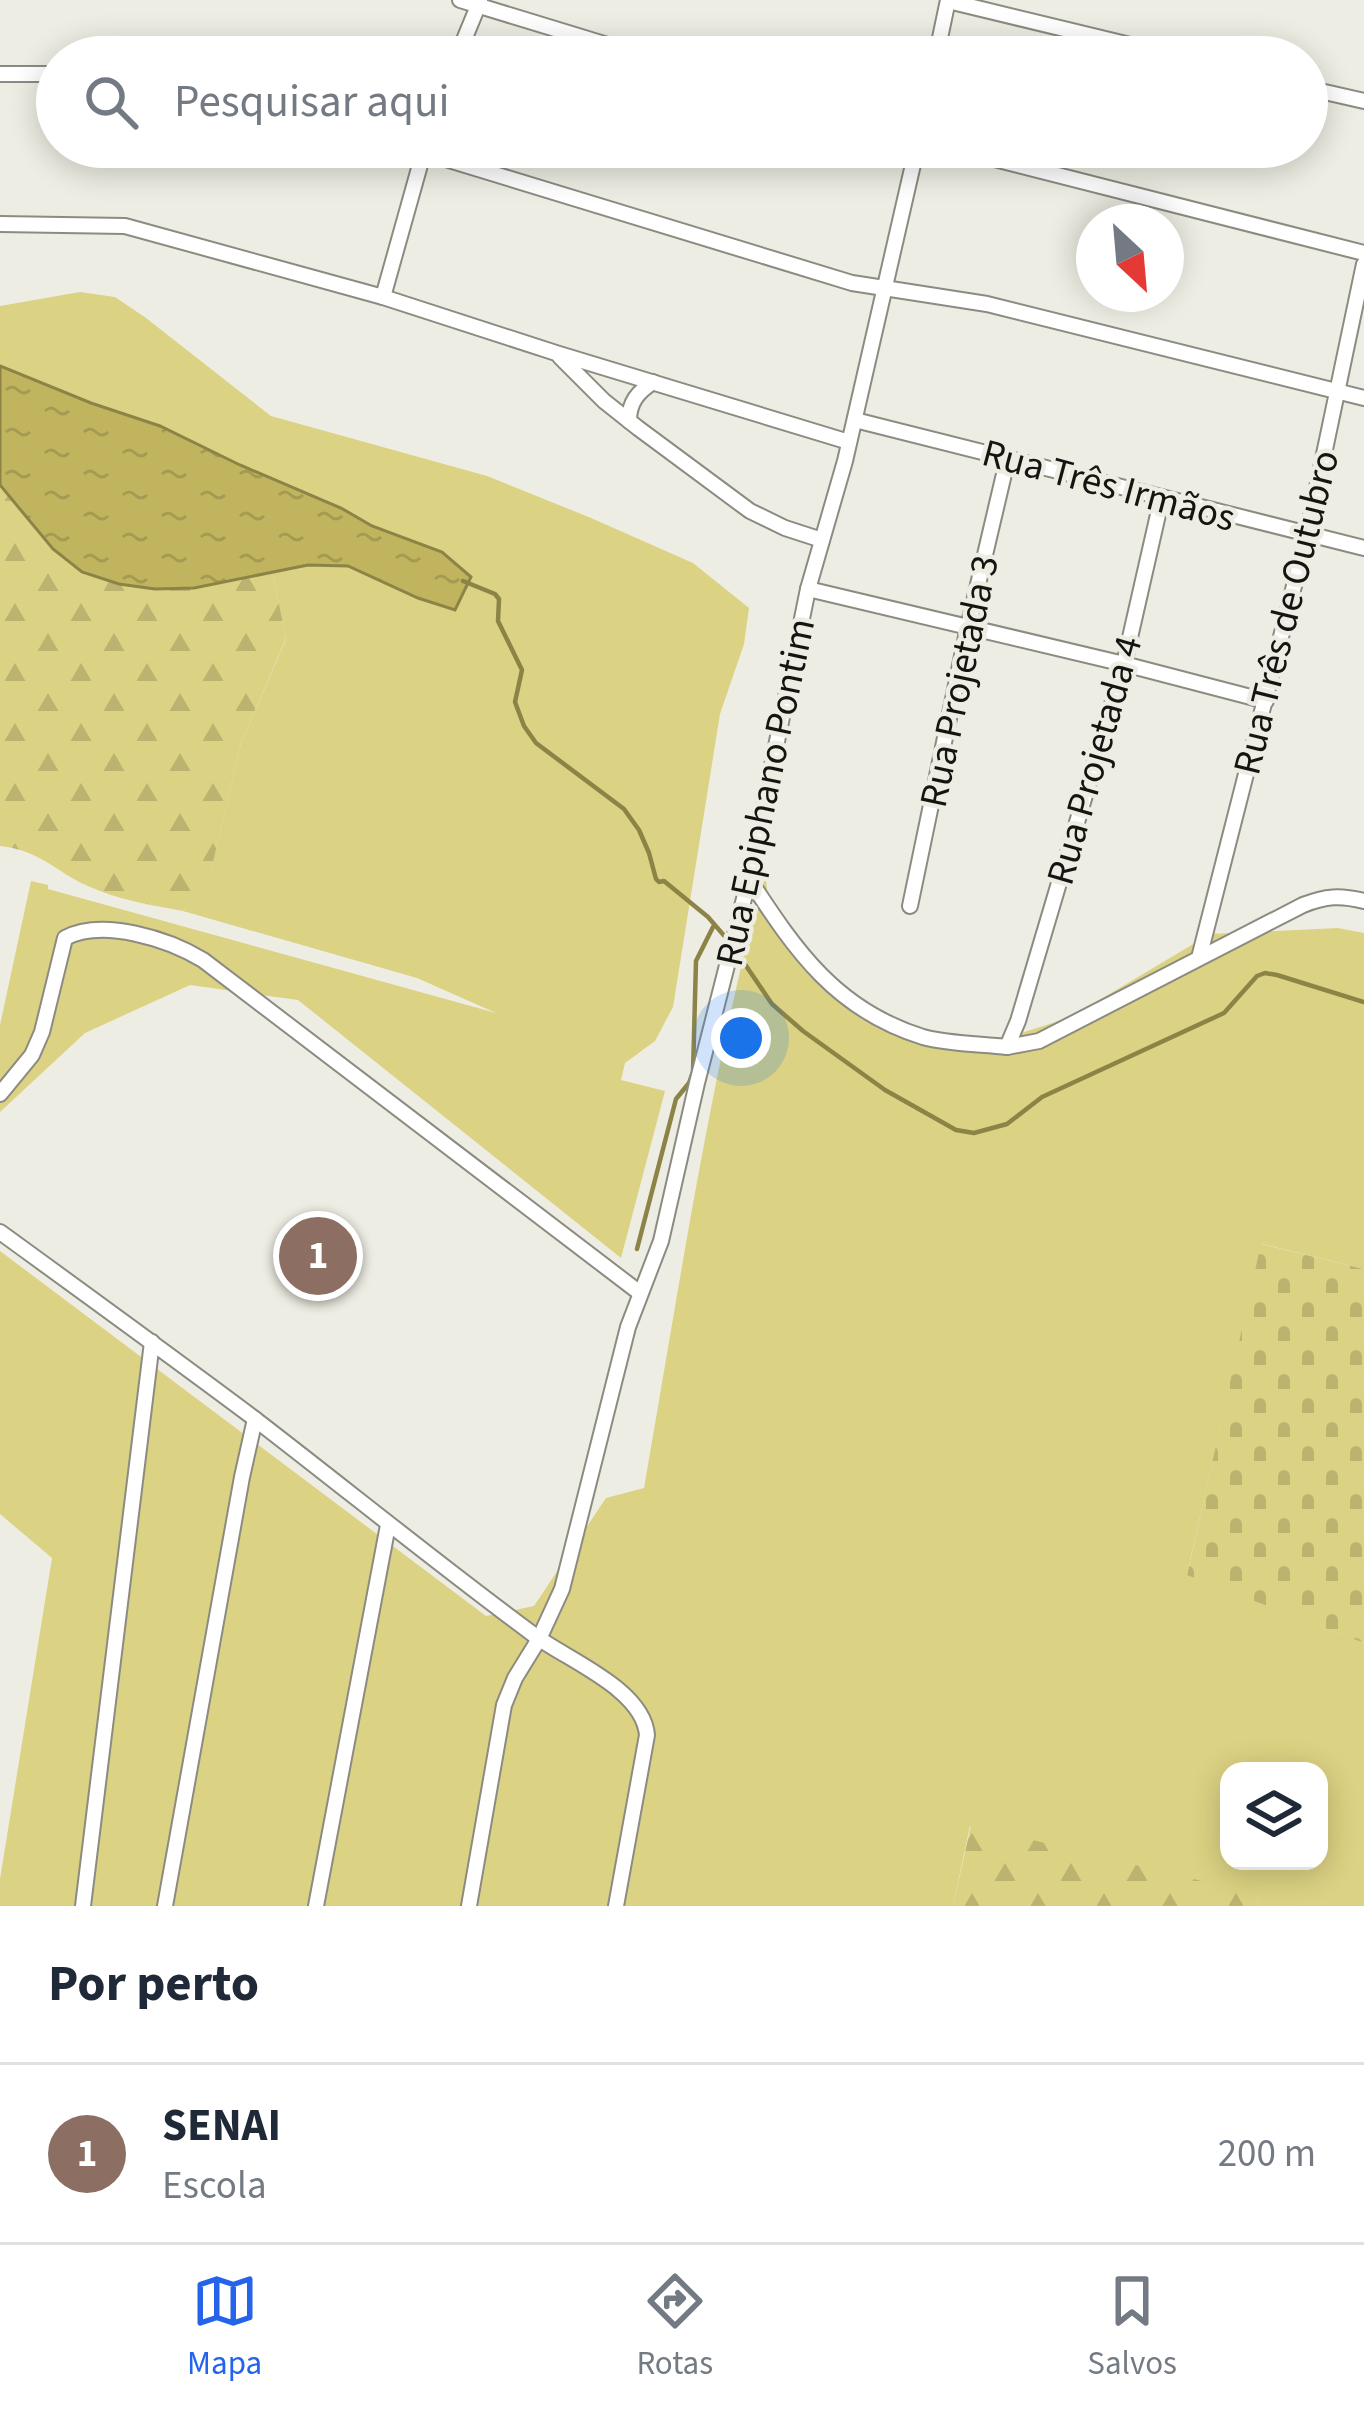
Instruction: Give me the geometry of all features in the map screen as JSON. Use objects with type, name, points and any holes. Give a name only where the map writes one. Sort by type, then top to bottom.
[{"type":"street","points":[[460,0],[582,36]]},
{"type":"street","points":[[940,36],[948,1],[1093,36]]},
{"type":"street","points":[[465,36],[478,2]]},
{"type":"street","points":[[0,74],[36,74]]},
{"type":"street","points":[[1328,93],[1364,101]]},
{"type":"street","points":[[383,297],[419,168]]},
{"type":"street","points":[[484,168],[852,283],[987,304],[1364,398]]},
{"type":"street","name":"Rua Epiphano Pontim","points":[[469,1906],[504,1705],[562,1589],[628,1328],[662,1240],[749,879],[808,590],[855,420],[911,168]]},
{"type":"street","points":[[1028,168],[1364,254]]},
{"type":"street","points":[[0,224],[125,226],[383,297],[849,442]]},
{"type":"street","name":"Rua Três de Outubro","points":[[1199,958],[1307,535],[1364,264]]},
{"type":"street","points":[[556,353],[628,421],[750,511],[822,540]]},
{"type":"street","points":[[628,421],[635,397],[653,382]]},
{"type":"street","name":"Rua Três Irmãos","points":[[855,420],[1364,548]]},
{"type":"street","name":"Rua Projetada 3","points":[[910,906],[1008,457]]},
{"type":"street","name":"Rua Projetada 4","points":[[1006,1047],[1018,1021],[1124,664],[1162,497]]},
{"type":"street","points":[[808,590],[1266,701]]},
{"type":"street","points":[[749,879],[834,991],[862,1011],[927,1038],[1006,1047],[1039,1041],[1318,898],[1342,896],[1364,902]]},
{"type":"street","points":[[0,1094],[32,1054],[42,1032],[65,938],[97,929],[160,939],[203,960],[640,1293]]},
{"type":"street","points":[[0,1232],[255,1419],[539,1639],[623,1693],[646,1721],[647,1735],[616,1906]]},
{"type":"street","points":[[83,1906],[152,1342]]},
{"type":"street","points":[[165,1906],[255,1419]]},
{"type":"street","points":[[316,1906],[388,1525]]},
{"type":"green space","points":[[80,292],[115,297],[271,416],[487,476],[693,563],[749,608],[744,644],[720,714],[673,1007],[655,1041],[625,1063],[621,1080],[665,1091],[621,1258],[298,1000],[190,985],[85,1033],[0,1112],[0,1025],[31,881],[496,1013],[417,978],[183,911],[207,887],[241,743],[286,639],[272,570],[348,566],[384,580],[470,576],[442,552],[0,366],[0,306]]},
{"type":"green space","points":[[0,485],[53,549],[82,572],[155,589],[193,588],[272,570],[286,638],[241,743],[207,888],[183,911],[99,891],[37,857],[0,846]]},
{"type":"green space","points":[[765,871],[771,925],[818,974],[894,1030],[1003,1039],[1071,1017],[1210,934],[1338,928],[1364,933],[1364,1269],[1262,1244],[1187,1574],[1364,1643],[1364,1906],[1260,1906],[1257,1897],[970,1826],[953,1906],[0,1906],[0,1879],[52,1558],[0,1514],[0,1251],[486,1616],[534,1606],[606,1498],[644,1488],[728,1024]]},
{"type":"green space","points":[[1261,1244],[1364,1269],[1364,1643],[1187,1575]]},
{"type":"green space","points":[[971,1825],[1247,1892],[1257,1897],[1260,1906],[953,1906]]},
{"type":"water","points":[[0,366],[160,426],[372,526],[442,552],[471,577],[455,610],[348,566],[308,565],[194,588],[155,589],[82,572],[53,549],[0,485]]},
{"type":"waterway","points":[[463,581],[499,599],[498,621],[522,670],[515,702],[536,743],[624,809],[639,830],[656,879],[708,917],[727,939]]},
{"type":"waterway","points":[[637,1249],[676,1099],[693,1072],[696,961],[713,927]]},
{"type":"waterway","points":[[734,948],[772,1004],[803,1031],[885,1090],[956,1130],[974,1133],[1007,1124],[1042,1097],[1224,1013],[1265,973],[1364,1002]]},
{"type":"place","name":"SENAI","points":[[318,1256]]}]
